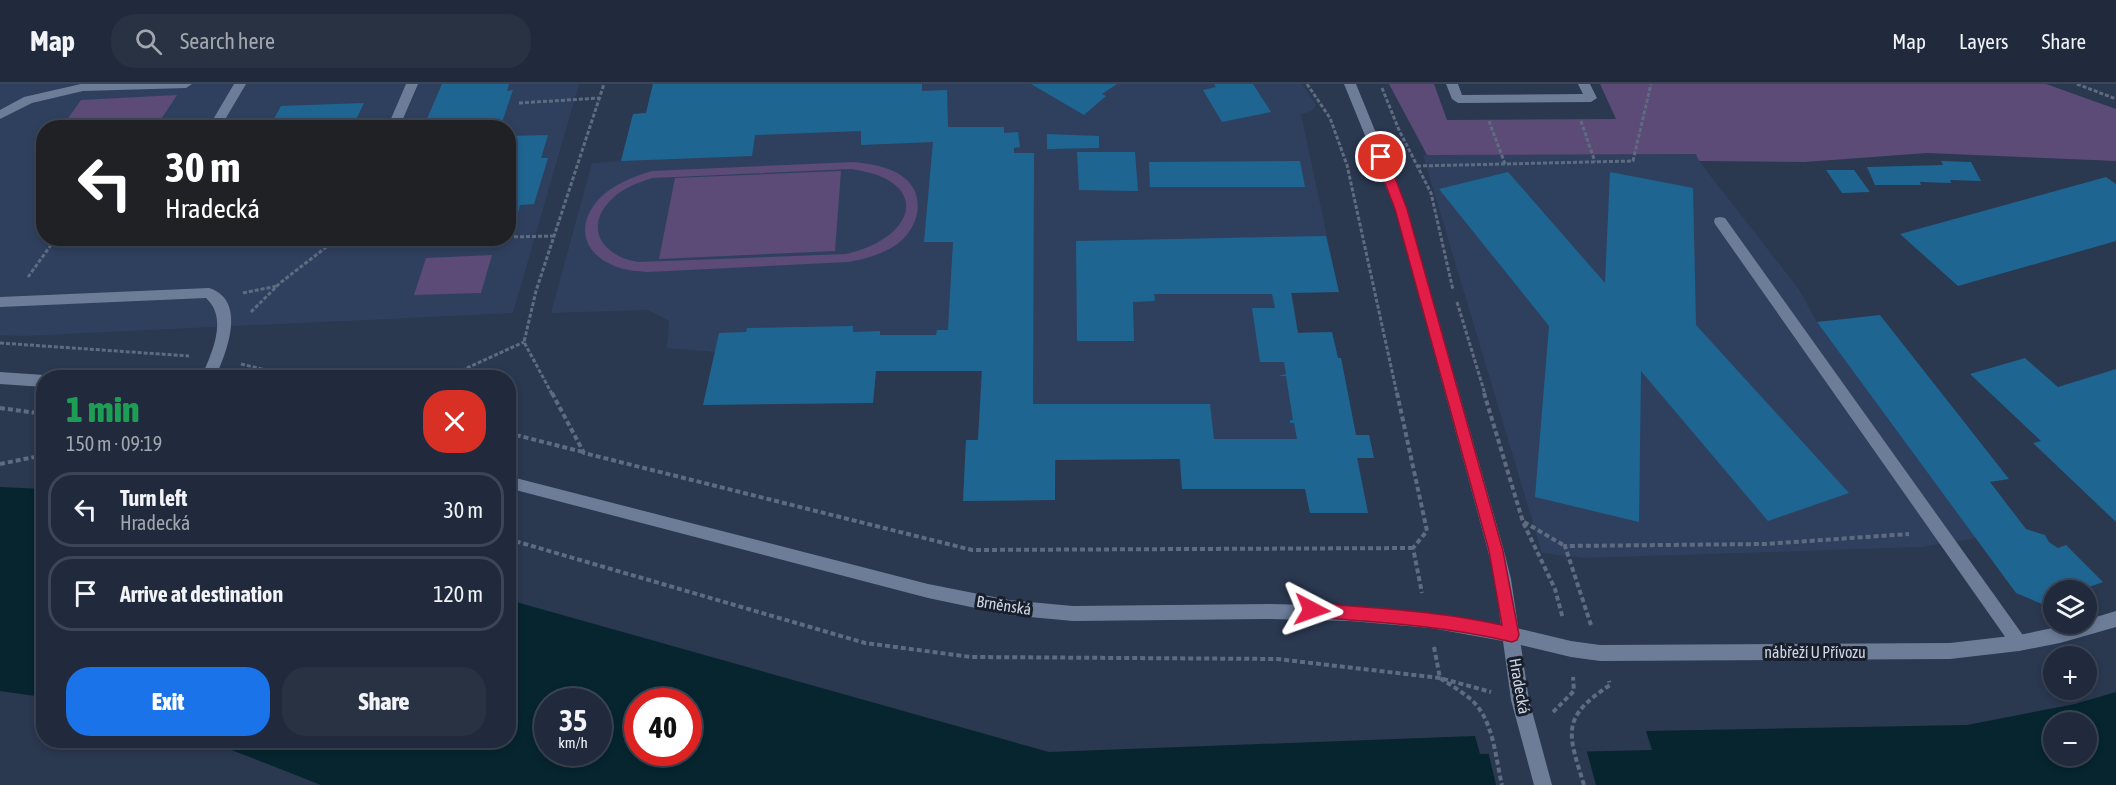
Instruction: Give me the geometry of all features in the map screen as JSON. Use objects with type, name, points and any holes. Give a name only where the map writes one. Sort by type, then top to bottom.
[{"type":"street","points":[[0,115],[28,100],[82,87],[186,84]]},
{"type":"street","points":[[219,120],[240,84]]},
{"type":"street","points":[[396,120],[412,84]]},
{"type":"street","name":"Hradecká","points":[[1350,84],[1401,209],[1496,551],[1512,635],[1520,700],[1543,785]]},
{"type":"street","points":[[1452,84],[1458,99],[1591,98],[1584,84]]},
{"type":"street","points":[[1720,221],[2019,644]]},
{"type":"street","points":[[0,302],[209,293],[219,299],[223,308],[223,341],[211,370]]},
{"type":"street","points":[[0,378],[36,380]]},
{"type":"street","name":"Brněnská","points":[[516,484],[928,591],[1036,611],[1084,613],[1312,610],[1428,619],[1468,624],[1512,635]]},
{"type":"street","name":"nábřeží U Přívozu","points":[[1512,635],[1571,649],[1600,653],[1950,651],[2019,644],[2116,619]]},
{"type":"path","points":[[584,453],[524,342],[536,291],[604,84]]},
{"type":"path","points":[[516,434],[972,550],[1413,548],[1427,531],[1347,165],[1330,118],[1307,84]]},
{"type":"path","points":[[1380,84],[1399,130],[1431,193],[1454,292],[1523,522],[1565,546],[1765,544],[1940,531]]},
{"type":"path","points":[[1418,166],[1633,161],[1651,84]]},
{"type":"path","points":[[2076,84],[2116,99]]},
{"type":"path","points":[[519,103],[599,98]]},
{"type":"path","points":[[1582,123],[1595,162]]},
{"type":"path","points":[[1491,125],[1505,164]]},
{"type":"path","points":[[516,237],[554,236]]},
{"type":"path","points":[[34,269],[50,246]]},
{"type":"path","points":[[223,341],[277,286],[328,246]]},
{"type":"path","points":[[219,299],[277,286]]},
{"type":"path","points":[[463,370],[524,342]]},
{"type":"path","points":[[0,343],[217,357],[268,370]]},
{"type":"path","points":[[0,408],[36,413]]},
{"type":"path","points":[[0,464],[36,456]]},
{"type":"path","points":[[516,541],[865,643],[971,657],[1276,659],[1440,678],[1520,700]]},
{"type":"path","points":[[1565,546],[1610,685],[1588,698],[1574,715],[1570,735],[1584,785]]},
{"type":"path","points":[[1440,678],[1463,693],[1479,709],[1489,735],[1502,785]]},
{"type":"shaded area","points":[[0,84],[579,84],[513,313],[23,336],[0,335]]},
{"type":"shaded area","points":[[653,84],[1302,84],[1316,105],[1312,111],[1301,114],[1339,292],[1292,293],[1298,332],[1332,332],[1338,358],[1341,358],[1356,435],[1369,435],[1374,458],[1358,458],[1368,513],[1310,513],[1305,489],[1182,489],[1179,459],[1056,460],[1055,500],[963,501],[966,440],[978,440],[981,371],[876,371],[873,403],[715,352],[667,348],[669,321],[648,310],[551,313],[592,163],[621,161],[633,114],[646,113]]},
{"type":"shaded area","points":[[1389,84],[1434,84],[1447,120],[1616,119],[1600,84],[2046,84],[2116,109],[2116,161],[1927,153],[1805,162],[1699,161],[1696,154],[1427,155]]},
{"type":"shaded area","points":[[177,95],[161,120],[67,120],[81,100]]},
{"type":"shaded area","points":[[1697,154],[1699,161],[1798,288],[1817,322],[1976,538],[1922,547],[1585,558],[1542,553],[1423,155]]},
{"type":"shaded area","points":[[854,162],[879,166],[902,176],[915,192],[918,202],[917,211],[910,230],[896,245],[879,254],[848,262],[648,272],[632,271],[605,262],[596,255],[586,238],[585,229],[591,209],[599,199],[617,185],[652,171]],"holes":[[[851,169],[877,175],[895,185],[904,197],[906,210],[900,223],[888,236],[870,246],[846,254],[638,262],[614,253],[600,238],[598,229],[604,208],[614,197],[627,188],[652,178]]]},
{"type":"shaded area","points":[[841,171],[835,251],[659,259],[675,178]]},
{"type":"shaded area","points":[[492,255],[481,293],[414,295],[426,258]]},
{"type":"shaded area","points":[[0,487],[36,489],[36,696],[0,691]]},
{"type":"shaded area","points":[[516,602],[1049,752],[1475,736],[1480,754],[1652,750],[1646,731],[1967,725],[2097,700],[2097,698],[2116,692],[2116,785],[321,785],[227,748],[516,748]]},
{"type":"pier","points":[[1586,748],[1596,785],[1496,785],[1488,751]]},
{"type":"building","points":[[442,84],[509,84],[507,91],[513,90],[503,120],[426,120]]},
{"type":"building","points":[[653,84],[922,84],[922,91],[947,90],[948,127],[1004,127],[1004,133],[1018,132],[1020,147],[1014,148],[1014,153],[1034,153],[1033,404],[1210,404],[1214,439],[1297,439],[1294,423],[1290,423],[1290,420],[1293,420],[1286,376],[1279,376],[1286,374],[1284,362],[1260,362],[1252,308],[1275,308],[1272,294],[1154,294],[1155,301],[1133,302],[1134,341],[1077,341],[1076,241],[1326,236],[1339,292],[1291,293],[1298,333],[1332,332],[1338,358],[1341,358],[1356,435],[1369,435],[1374,458],[1357,458],[1368,513],[1310,513],[1305,489],[1182,489],[1180,459],[1055,460],[1055,500],[963,501],[966,440],[978,440],[982,371],[876,371],[873,403],[703,405],[719,333],[746,332],[747,328],[853,326],[853,332],[880,331],[880,335],[936,335],[937,330],[948,330],[953,242],[924,242],[933,142],[861,145],[861,131],[755,135],[752,156],[621,161],[633,114],[646,113]]},
{"type":"building","points":[[1031,84],[1117,84],[1102,94],[1106,96],[1084,115]]},
{"type":"building","points":[[1214,84],[1253,84],[1271,112],[1222,122],[1203,90],[1216,87]]},
{"type":"building","points":[[364,103],[356,120],[273,120],[281,106]]},
{"type":"building","points":[[1047,134],[1099,136],[1099,148],[1047,149]]},
{"type":"building","points":[[548,135],[541,158],[548,158],[534,204],[520,205],[517,217],[516,217],[516,136]]},
{"type":"building","points":[[1077,152],[1135,152],[1138,191],[1079,190]]},
{"type":"building","points":[[1300,161],[1305,187],[1150,187],[1149,162]]},
{"type":"building","points":[[1941,161],[1971,162],[1981,181],[1950,180],[1951,183],[1920,182],[1921,185],[1875,185],[1867,167],[1943,165]]},
{"type":"building","points":[[1826,170],[1854,170],[1870,192],[1842,193]]},
{"type":"building","points":[[1508,172],[1605,283],[1610,172],[1693,188],[1696,325],[1849,493],[1768,521],[1641,371],[1639,522],[1535,497],[1549,326],[1439,189]]},
{"type":"building","points":[[2106,177],[2116,184],[2116,241],[1958,286],[1900,234]]},
{"type":"building","points":[[1880,315],[2009,479],[1990,482],[2026,529],[2045,535],[2049,542],[2058,548],[2066,545],[2103,582],[2097,584],[2097,580],[2043,580],[2042,604],[2016,593],[1817,322]]},
{"type":"building","points":[[2025,358],[2058,387],[2116,369],[2116,522],[2033,443],[2041,441],[1970,374]]},
{"type":"route","points":[[1312,610],[1428,619],[1468,624],[1512,635],[1496,551],[1401,209],[1381,157]]}]
